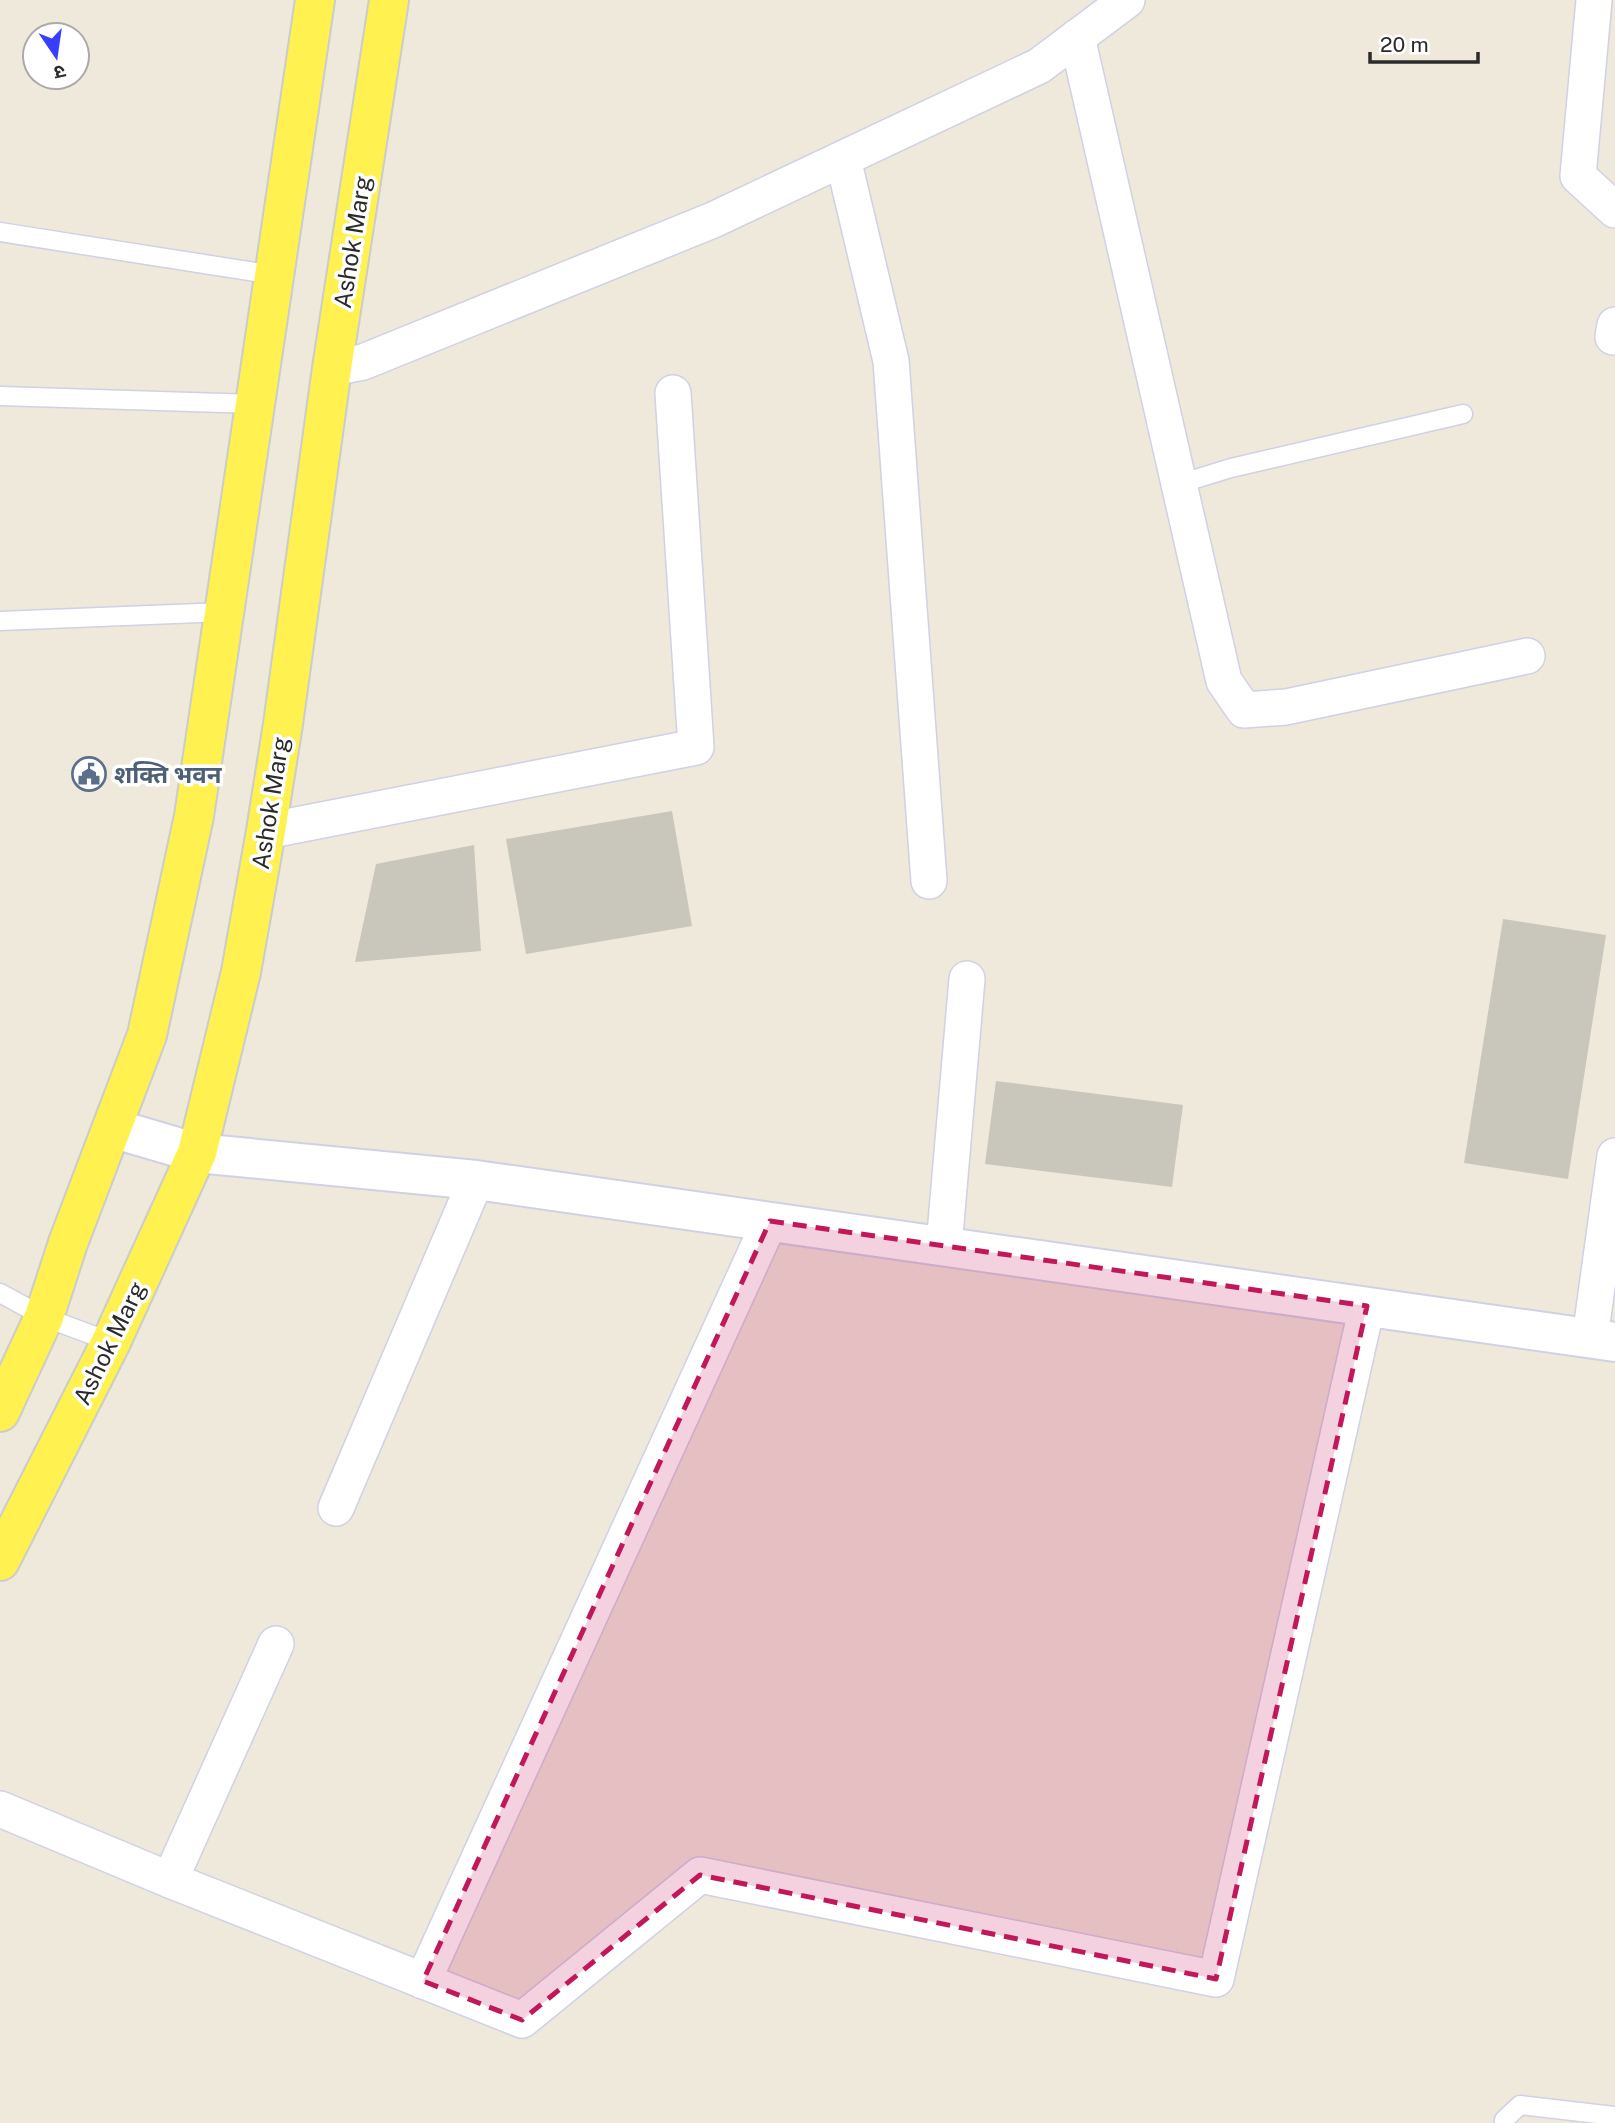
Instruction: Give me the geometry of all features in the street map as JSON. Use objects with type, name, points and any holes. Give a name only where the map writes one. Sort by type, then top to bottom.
[{"type":"main road","points":[[0,1412],[44,1317],[68,1243],[147,1035],[194,816],[315,0]]},
{"type":"main road","name":"Ashok Marg","points":[[0,1562],[111,1342],[197,1153],[242,972],[266,831],[332,368],[389,0]]},
{"type":"main road","points":[[111,1128],[197,1153],[476,1180],[1603,1340]]},
{"type":"street","points":[[332,368],[363,362],[713,220],[1039,66],[1127,0]]},
{"type":"street","points":[[1594,0],[1578,176],[1615,210]]},
{"type":"street","points":[[1077,37],[1224,681],[1244,710],[1286,707],[1527,656]]},
{"type":"street","points":[[843,159],[891,362],[929,881]]},
{"type":"street","points":[[266,831],[696,747],[673,393]]},
{"type":"street","points":[[944,1246],[967,979]]},
{"type":"street","points":[[1603,1340],[1615,1156]]},
{"type":"street","points":[[336,1508],[476,1180]]},
{"type":"street","points":[[423,1981],[770,1221]]},
{"type":"street","points":[[0,1809],[170,1880],[522,2020],[700,1875],[1216,1979],[1367,1306]]},
{"type":"street","points":[[170,1880],[276,1644]]},
{"type":"lane","points":[[0,232],[274,275]]},
{"type":"lane","points":[[0,396],[255,404]]},
{"type":"lane","points":[[1179,484],[1231,468],[1463,414]]},
{"type":"lane","points":[[0,621],[225,612]]},
{"type":"lane","points":[[0,1293],[44,1317],[111,1342]]},
{"type":"lane","points":[[1504,2123],[1520,2105],[1615,2116]]},
{"type":"highlighted area","points":[[770,1221],[1367,1306],[1216,1979],[700,1875],[522,2020],[423,1981]]},
{"type":"building","points":[[672,811],[692,926],[526,954],[506,839]]},
{"type":"building","points":[[474,845],[481,951],[355,962],[376,864]]},
{"type":"building","points":[[1503,919],[1606,935],[1568,1179],[1464,1163]]},
{"type":"building","points":[[996,1081],[1183,1105],[1172,1187],[985,1164]]},
{"type":"place","name":"शक्ति भवन","points":[[89,774]]}]
